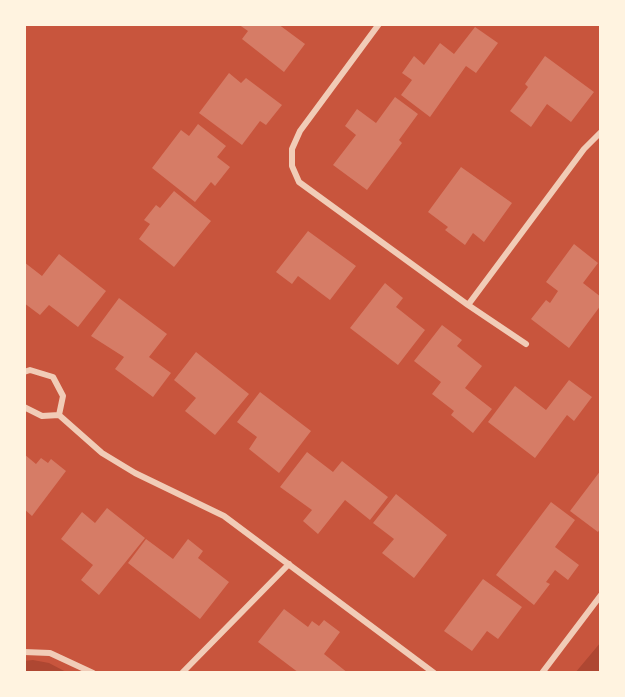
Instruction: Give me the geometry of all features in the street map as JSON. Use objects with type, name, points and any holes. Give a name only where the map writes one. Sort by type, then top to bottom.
[{"type":"street","points":[[377,25],[300,131],[292,149],[292,166],[299,182],[468,305],[526,344]]},
{"type":"street","points":[[468,305],[584,148],[601,132]]},
{"type":"street","points":[[24,372],[30,370],[53,377],[63,396],[59,415]]},
{"type":"street","points":[[24,407],[42,416],[59,415],[102,453],[135,473],[224,516],[434,673]]},
{"type":"street","points":[[182,673],[289,564]]},
{"type":"street","points":[[542,673],[601,595]]},
{"type":"street","points":[[24,652],[50,653],[93,673]]},
{"type":"shaded area","points":[[601,642],[601,673],[575,673]]},
{"type":"shaded area","points":[[24,661],[49,663],[68,673],[24,673]]},
{"type":"building","points":[[238,24],[278,24],[305,44],[284,72],[242,39],[248,31]]},
{"type":"building","points":[[475,27],[498,43],[476,73],[466,66],[430,117],[401,95],[412,80],[402,73],[414,56],[424,65],[440,43],[454,54]]},
{"type":"building","points":[[545,56],[594,92],[571,122],[547,104],[531,127],[510,111],[528,87],[525,84]]},
{"type":"building","points":[[229,73],[241,83],[246,78],[282,105],[266,125],[260,121],[242,145],[199,113]]},
{"type":"building","points":[[395,97],[418,114],[399,140],[402,143],[367,190],[333,165],[356,135],[345,126],[357,109],[376,123]]},
{"type":"building","points":[[198,124],[226,146],[217,157],[230,167],[215,186],[211,182],[195,202],[152,168],[181,130],[189,136]]},
{"type":"building","points":[[461,167],[512,203],[484,242],[473,233],[465,245],[445,230],[448,227],[428,212]]},
{"type":"building","points":[[174,191],[211,221],[174,267],[139,239],[150,224],[144,220],[156,205],[160,208]]},
{"type":"building","points":[[308,231],[356,266],[330,300],[298,276],[292,284],[276,272]]},
{"type":"building","points":[[574,244],[598,263],[583,283],[601,297],[601,305],[569,348],[531,319],[546,300],[550,303],[558,291],[546,282]]},
{"type":"building","points":[[59,254],[106,291],[78,327],[49,305],[40,315],[24,303],[24,262],[42,276]]},
{"type":"building","points":[[385,283],[403,298],[396,307],[425,330],[398,365],[350,328]]},
{"type":"building","points":[[119,298],[167,334],[149,357],[171,373],[153,397],[115,369],[124,357],[91,336]]},
{"type":"building","points":[[442,325],[462,340],[457,346],[482,366],[465,388],[492,409],[473,433],[451,415],[454,411],[432,394],[441,382],[414,361]]},
{"type":"building","points":[[196,352],[249,394],[215,435],[185,411],[196,398],[174,380]]},
{"type":"building","points":[[569,380],[592,397],[574,421],[567,415],[535,458],[488,422],[515,386],[546,410]]},
{"type":"building","points":[[260,392],[311,431],[279,473],[249,449],[257,437],[237,422]]},
{"type":"building","points":[[307,452],[333,472],[342,461],[388,497],[370,520],[345,500],[318,534],[303,521],[312,510],[280,487]]},
{"type":"building","points":[[24,454],[36,464],[41,458],[48,463],[51,459],[66,471],[32,516],[24,509]]},
{"type":"building","points":[[601,470],[601,527],[598,532],[570,511]]},
{"type":"building","points":[[396,494],[447,535],[414,578],[382,553],[394,539],[373,523]]},
{"type":"building","points":[[551,502],[575,520],[555,547],[579,565],[568,580],[555,570],[546,582],[550,584],[534,605],[496,575]]},
{"type":"building","points":[[107,508],[145,538],[99,595],[81,580],[93,565],[61,539],[82,512],[95,523]]},
{"type":"building","points":[[146,539],[173,559],[188,539],[203,551],[198,558],[229,582],[200,619],[128,563]]},
{"type":"building","points":[[483,579],[522,607],[498,639],[487,631],[472,651],[444,631]]},
{"type":"building","points":[[284,609],[308,627],[312,621],[319,626],[324,620],[340,632],[324,654],[348,673],[299,673],[258,642]]}]
